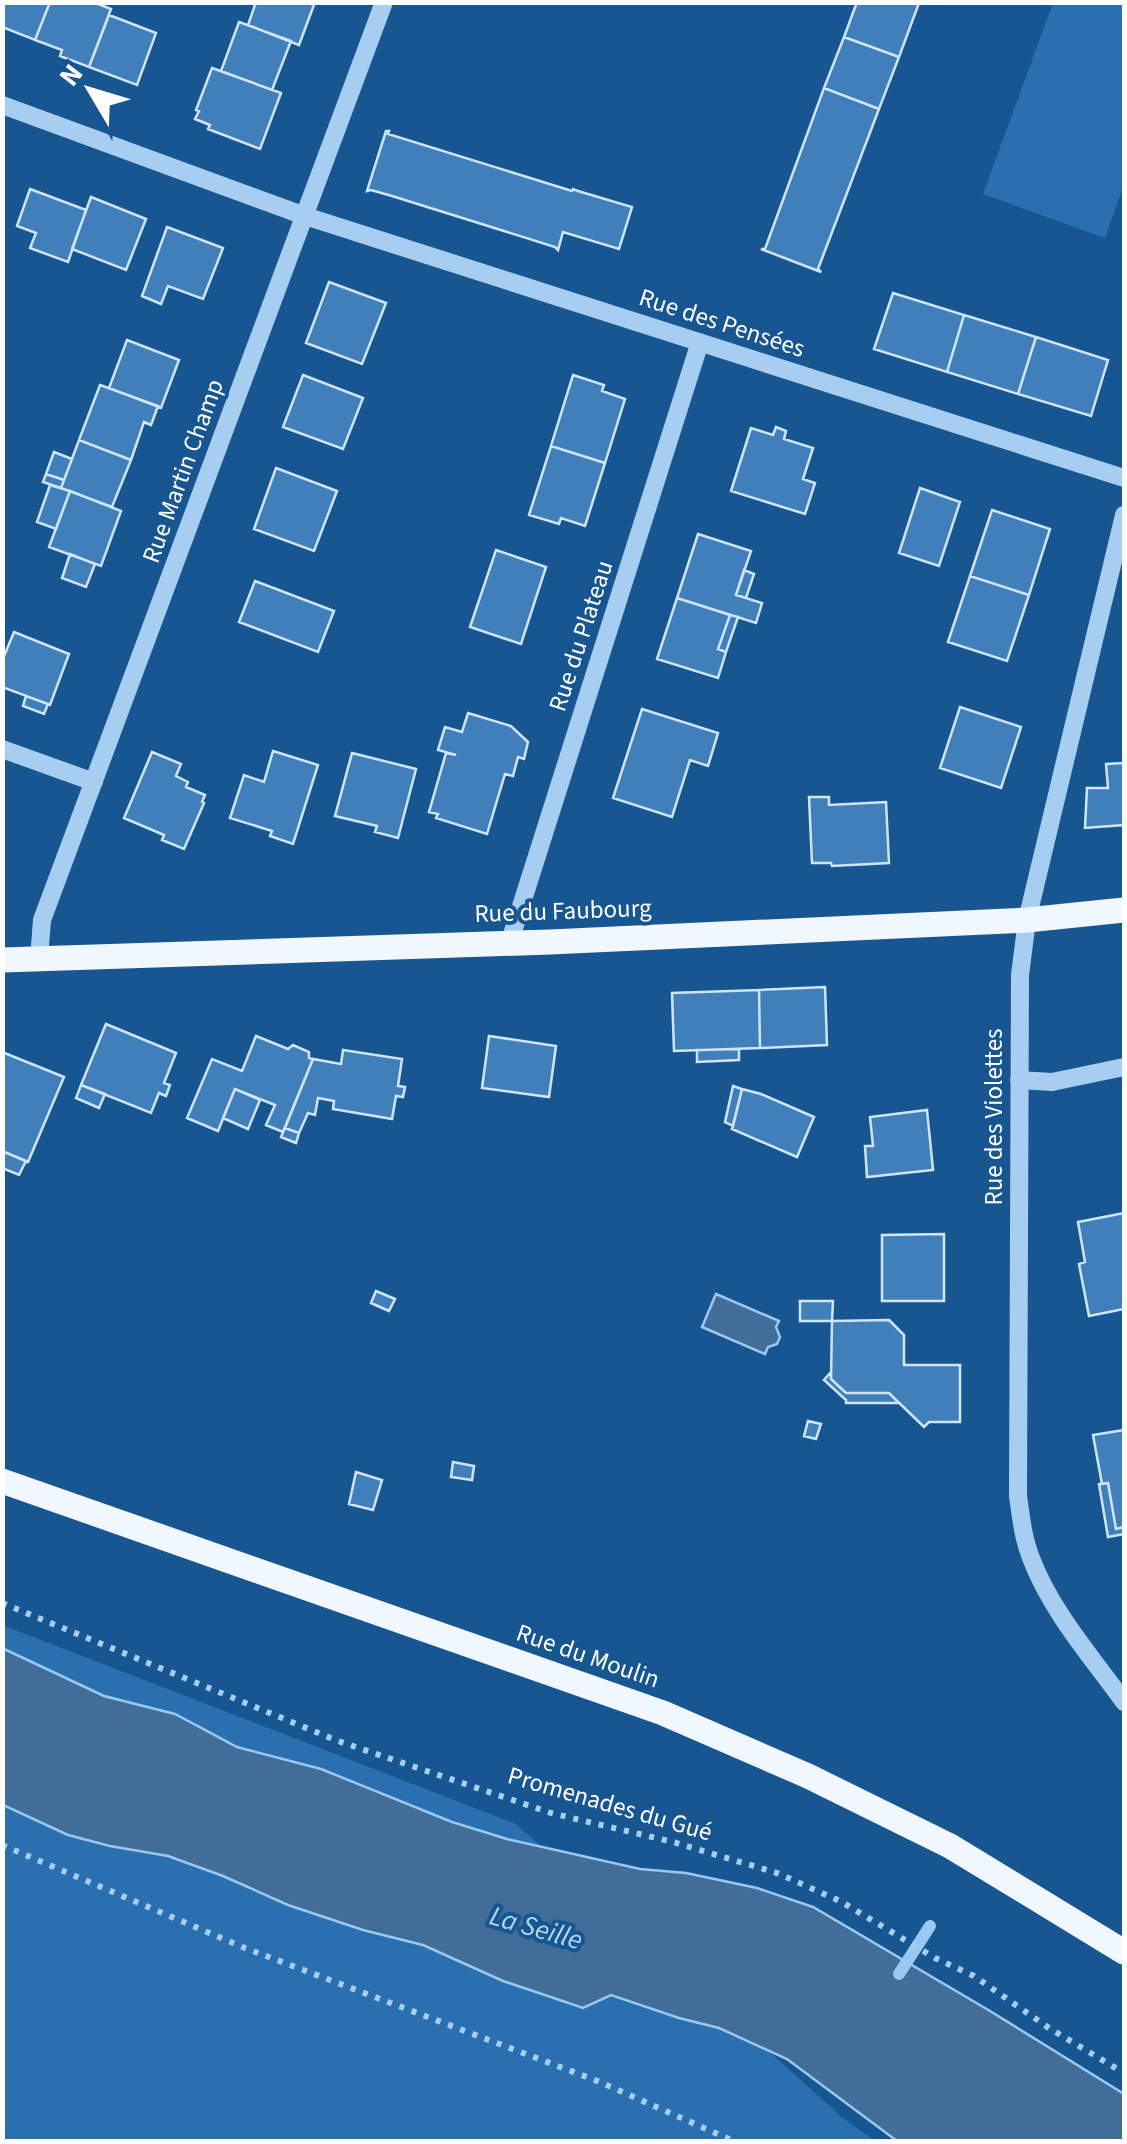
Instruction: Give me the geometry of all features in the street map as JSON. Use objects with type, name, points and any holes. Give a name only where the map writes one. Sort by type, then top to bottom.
[{"type":"main road","name":"Rue du Faubourg","points":[[2,960],[509,944],[1027,920],[1124,910]]},
{"type":"main road","name":"Rue du Moulin","points":[[2,1480],[663,1713],[808,1776],[950,1846],[1124,1952]]},
{"type":"street","name":"Rue Martin Champ","points":[[39,959],[42,920],[384,2]]},
{"type":"street","name":"Rue des Pensées","points":[[2,104],[305,216],[1124,478]]},
{"type":"street","name":"Rue du Plateau","points":[[509,944],[700,342]]},
{"type":"street","name":"Rue des Violettes","points":[[1124,515],[1027,920],[1020,975],[1018,1496],[1029,1554],[1040,1581],[1124,1702]]},
{"type":"street","points":[[2,749],[94,782]]},
{"type":"street","points":[[1020,1080],[1052,1082],[1124,1067]]},
{"type":"path","name":"Promenades du Gué","points":[[2,1603],[338,1742],[550,1813],[673,1842],[777,1873],[840,1901],[932,1956],[974,1976],[1124,2073]]},
{"type":"path","points":[[2,1845],[245,1948],[600,2082],[736,2142]]},
{"type":"shaded area","points":[[1053,3],[1124,3],[1124,184],[1105,238],[983,194]]},
{"type":"shaded area","points":[[2,1625],[516,1824],[843,2118],[875,2141],[3,2141]]},
{"type":"water","points":[[716,1294],[779,1321],[777,1344],[768,1347],[765,1354],[702,1327]]},
{"type":"water","name":"La Seille","points":[[2,1648],[104,1696],[175,1714],[237,1747],[321,1769],[452,1822],[507,1839],[640,1869],[686,1873],[757,1888],[813,1907],[1124,2094],[1124,2141],[897,2141],[787,2059],[719,2028],[611,1995],[583,2008],[503,1981],[423,1945],[288,1905],[168,1856],[68,1835],[3,1805]]},
{"type":"building","points":[[2,2],[50,2],[35,40],[2,27]]},
{"type":"building","points":[[50,2],[93,2],[111,9],[89,67],[60,56],[62,50],[35,40]]},
{"type":"building","points":[[256,2],[315,2],[299,45],[248,25]]},
{"type":"building","points":[[857,2],[919,3],[899,57],[844,37]]},
{"type":"building","points":[[109,15],[156,33],[137,85],[89,67]]},
{"type":"building","points":[[239,22],[291,41],[272,90],[221,71]]},
{"type":"building","points":[[844,37],[899,57],[879,109],[824,88]]},
{"type":"building","points":[[212,68],[281,93],[260,149],[208,129],[210,125],[195,119]]},
{"type":"building","points":[[824,88],[879,109],[818,269],[821,272],[761,249],[765,249]]},
{"type":"building","points":[[386,131],[632,207],[619,249],[563,232],[558,250],[367,191]]},
{"type":"building","points":[[30,189],[86,210],[68,262],[30,248],[36,233],[17,226]]},
{"type":"building","points":[[91,197],[146,219],[126,270],[72,249]]},
{"type":"building","points":[[167,227],[223,248],[203,299],[168,286],[161,304],[142,296]]},
{"type":"building","points":[[329,282],[386,303],[362,364],[306,343]]},
{"type":"building","points":[[893,293],[964,315],[947,372],[874,349]]},
{"type":"building","points":[[964,315],[1036,337],[1018,394],[947,372]]},
{"type":"building","points":[[1036,337],[1108,360],[1091,416],[1018,394]]},
{"type":"building","points":[[127,340],[179,360],[161,408],[109,388]]},
{"type":"building","points":[[303,375],[363,398],[343,449],[283,427]]},
{"type":"building","points":[[573,375],[604,385],[602,391],[625,399],[605,463],[551,446]]},
{"type":"building","points":[[100,385],[158,406],[151,425],[144,422],[131,460],[79,440]]},
{"type":"building","points":[[776,427],[786,431],[784,439],[813,448],[803,479],[815,483],[805,514],[731,491],[751,428],[773,435]]},
{"type":"building","points":[[79,440],[131,460],[112,507],[61,488]]},
{"type":"building","points":[[551,446],[605,463],[585,526],[561,518],[559,524],[529,515]]},
{"type":"building","points":[[54,452],[72,459],[64,480],[46,474]]},
{"type":"building","points":[[276,468],[337,491],[314,551],[254,529]]},
{"type":"building","points":[[46,474],[64,480],[61,488],[43,482]]},
{"type":"building","points":[[50,485],[70,491],[56,529],[37,522]]},
{"type":"building","points":[[920,488],[960,502],[939,566],[899,553]]},
{"type":"building","points":[[70,491],[121,511],[101,566],[49,547]]},
{"type":"building","points":[[992,510],[1050,529],[1029,595],[970,576]]},
{"type":"building","points":[[698,534],[751,551],[736,595],[762,603],[756,623],[677,598]]},
{"type":"building","points":[[496,550],[546,567],[521,644],[470,627]]},
{"type":"building","points":[[70,554],[95,564],[86,587],[62,578]]},
{"type":"building","points":[[744,570],[754,574],[746,598],[736,595]]},
{"type":"building","points":[[970,576],[1029,595],[1007,661],[948,642]]},
{"type":"building","points":[[255,581],[334,611],[318,652],[239,622]]},
{"type":"building","points":[[677,598],[730,615],[718,649],[726,652],[718,678],[657,659]]},
{"type":"building","points":[[730,615],[738,617],[726,652],[718,649]]},
{"type":"building","points":[[14,632],[69,654],[50,705],[2,687],[2,661]]},
{"type":"building","points":[[26,696],[48,704],[44,714],[23,706]]},
{"type":"building","points":[[960,707],[1021,727],[1001,788],[940,768]]},
{"type":"building","points":[[642,709],[718,733],[708,766],[690,760],[672,817],[613,798]]},
{"type":"building","points":[[468,713],[511,726],[528,742],[524,759],[518,757],[513,776],[505,774],[487,834],[436,818],[438,814],[429,812],[446,753],[456,755],[438,750],[445,727],[462,732]]},
{"type":"building","points":[[273,751],[318,765],[293,844],[270,836],[272,831],[230,818],[244,775],[264,782]]},
{"type":"building","points":[[152,752],[181,764],[176,776],[188,782],[186,787],[205,795],[184,849],[162,840],[164,835],[124,818]]},
{"type":"building","points":[[352,753],[416,769],[398,838],[375,832],[377,826],[335,816]]},
{"type":"building","points":[[1124,763],[1124,825],[1085,828],[1087,788],[1108,788],[1106,764]]},
{"type":"building","points":[[809,797],[829,797],[829,805],[886,802],[889,863],[812,863]]},
{"type":"building","points":[[825,987],[827,1045],[760,1048],[759,990]]},
{"type":"building","points":[[759,990],[760,1048],[674,1051],[672,993]]},
{"type":"building","points":[[106,1024],[176,1053],[164,1083],[170,1085],[166,1096],[159,1093],[151,1113],[81,1085]]},
{"type":"building","points":[[256,1036],[288,1049],[293,1045],[309,1052],[313,1059],[283,1132],[266,1125],[275,1105],[235,1089],[218,1131],[187,1118],[212,1059],[242,1071]]},
{"type":"building","points":[[489,1036],[556,1046],[549,1097],[482,1088]]},
{"type":"building","points":[[739,1049],[739,1060],[697,1062],[697,1050]]},
{"type":"building","points":[[343,1050],[402,1059],[398,1086],[405,1087],[403,1097],[396,1096],[392,1119],[333,1109],[334,1101],[318,1098],[315,1115],[308,1113],[299,1133],[285,1128],[313,1059],[341,1064]]},
{"type":"building","points":[[2,1052],[64,1077],[28,1162],[2,1151]]},
{"type":"building","points":[[81,1085],[105,1094],[99,1108],[76,1098]]},
{"type":"building","points":[[733,1086],[742,1089],[733,1126],[725,1122]]},
{"type":"building","points":[[235,1089],[260,1100],[248,1129],[223,1118]]},
{"type":"building","points":[[742,1089],[814,1117],[797,1157],[732,1129]]},
{"type":"building","points":[[927,1110],[933,1170],[867,1177],[865,1146],[873,1146],[870,1117]]},
{"type":"building","points":[[285,1128],[299,1133],[296,1143],[281,1137]]},
{"type":"building","points":[[2,1151],[26,1161],[19,1175],[2,1168]]},
{"type":"building","points":[[1124,1213],[1124,1309],[1089,1316],[1079,1264],[1085,1262],[1078,1222]]},
{"type":"building","points":[[944,1234],[944,1301],[882,1301],[882,1235]]},
{"type":"building","points":[[376,1291],[395,1299],[389,1311],[371,1303]]},
{"type":"building","points":[[800,1301],[833,1301],[832,1321],[800,1321]]},
{"type":"building","points":[[889,1320],[904,1335],[904,1365],[960,1365],[960,1422],[929,1422],[924,1427],[889,1393],[846,1393],[831,1379],[832,1321]]},
{"type":"building","points":[[831,1372],[831,1379],[846,1393],[889,1393],[899,1403],[846,1403],[824,1380]]},
{"type":"building","points":[[808,1421],[821,1424],[816,1439],[804,1436]]},
{"type":"building","points":[[1124,1430],[1124,1527],[1116,1529],[1108,1483],[1102,1484],[1093,1435]]},
{"type":"building","points":[[453,1462],[474,1466],[472,1480],[451,1477]]},
{"type":"building","points":[[356,1472],[382,1480],[373,1510],[349,1504]]},
{"type":"building","points":[[1108,1483],[1116,1529],[1124,1527],[1124,1534],[1108,1537],[1099,1484]]},
{"type":"waterway","points":[[899,1974],[930,1926]]}]
